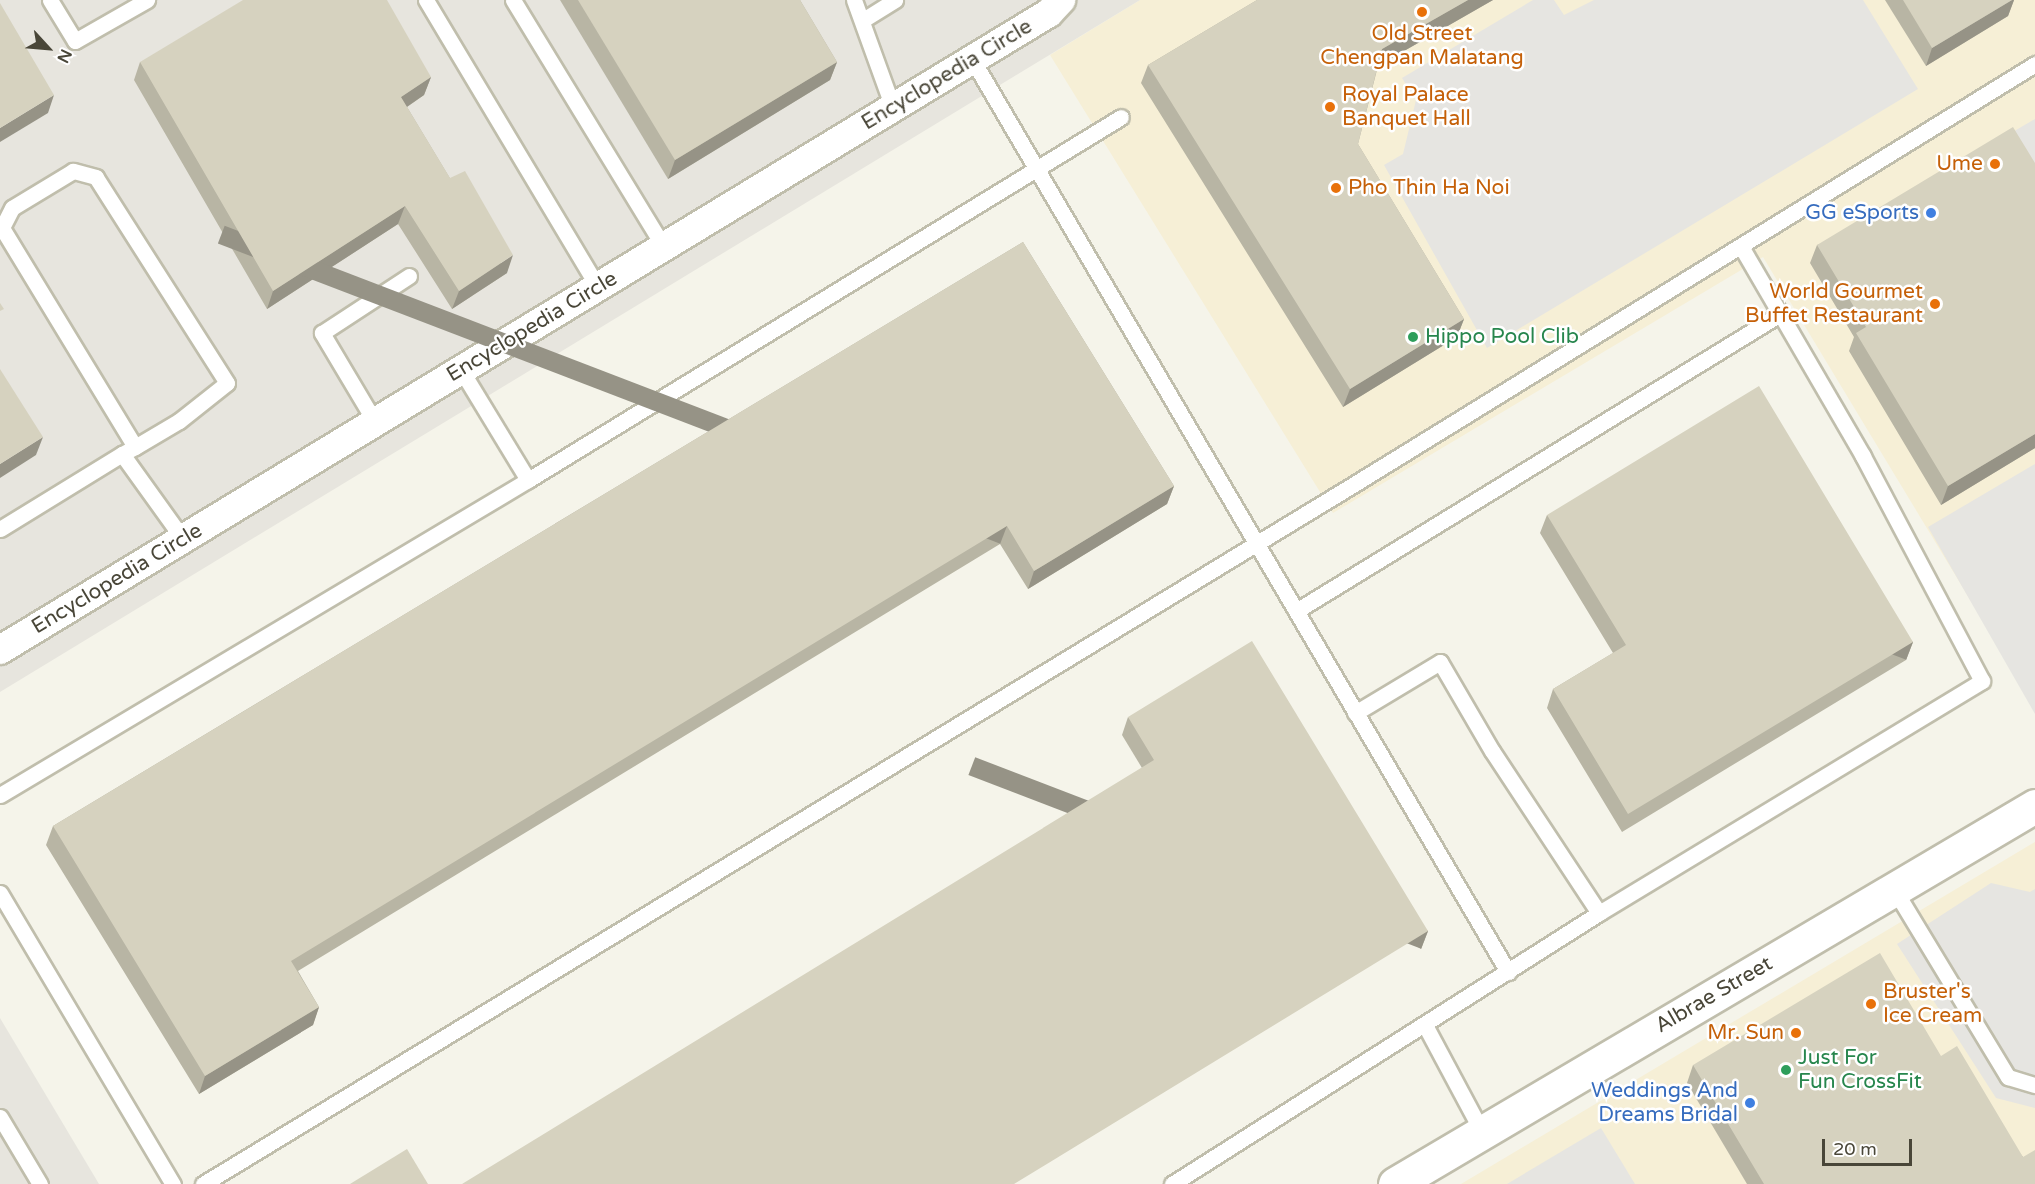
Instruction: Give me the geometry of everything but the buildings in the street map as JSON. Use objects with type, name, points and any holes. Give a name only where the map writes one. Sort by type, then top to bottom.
[{"type":"street","name":"Encyclopedia Circle","points":[[0,650],[893,108],[1048,13],[1061,0]]},
{"type":"street","name":"Albrae Street","points":[[1395,1184],[2035,806]]},
{"type":"lane","points":[[50,0],[75,41],[147,0]]},
{"type":"lane","points":[[426,0],[598,287]]},
{"type":"lane","points":[[513,0],[664,247]]},
{"type":"lane","points":[[854,0],[893,108]]},
{"type":"lane","points":[[863,20],[895,0]]},
{"type":"lane","points":[[972,59],[1508,972]]},
{"type":"lane","points":[[203,1184],[1256,543],[2035,64]]},
{"type":"lane","points":[[0,795],[528,480],[1121,117]]},
{"type":"lane","points":[[0,529],[128,451],[180,421],[227,384],[96,177],[73,171],[12,208],[2,228],[128,451],[183,539]]},
{"type":"lane","points":[[1172,1184],[1426,1027],[1599,914],[1982,681],[1863,456],[1741,246]]},
{"type":"lane","points":[[375,422],[322,333],[409,276]]},
{"type":"lane","points":[[1296,611],[1780,314]]},
{"type":"lane","points":[[461,370],[528,480]]},
{"type":"lane","points":[[1355,713],[1440,662],[1492,751],[1599,914]]},
{"type":"lane","points":[[1894,890],[2008,1077],[2035,1085]]},
{"type":"lane","points":[[0,894],[173,1184]]},
{"type":"lane","points":[[1426,1027],[1482,1132]]},
{"type":"lane","points":[[0,1117],[40,1184]]},
{"type":"shaded area","points":[[0,0],[1140,0],[0,692]]},
{"type":"shaded area","points":[[1140,0],[2035,0],[2035,707],[1763,257],[1333,513],[1050,55]]},
{"type":"shaded area","points":[[1533,0],[1554,0],[1564,15],[1594,0],[1863,0],[1918,89],[1487,348],[1384,165],[1403,154],[1416,100],[1402,78]]},
{"type":"shaded area","points":[[2035,119],[2035,173],[2011,133]]},
{"type":"shaded area","points":[[2035,464],[2035,714],[1928,527]]},
{"type":"shaded area","points":[[2035,842],[2035,1184],[1461,1184]]},
{"type":"shaded area","points":[[1991,883],[2030,892],[2035,889],[2035,1108],[1996,1098],[1897,944]]},
{"type":"shaded area","points":[[0,1018],[99,1184],[0,1184]]},
{"type":"shaded area","points":[[1601,1128],[1635,1184],[1507,1184]]},
{"type":"place","name":"Old Street Chengpan Malatang","points":[[1422,12]]},
{"type":"place","name":"Royal Palace Banquet Hall","points":[[1330,107]]},
{"type":"place","name":"Ume","points":[[1995,164]]},
{"type":"place","name":"Pho Thin Ha Noi","points":[[1336,188]]},
{"type":"place","name":"GG eSports","points":[[1931,213]]},
{"type":"place","name":"World Gourmet Buffet Restaurant","points":[[1935,304]]},
{"type":"place","name":"Hippo Pool Clib","points":[[1413,337]]},
{"type":"place","name":"Bruster's Ice Cream","points":[[1871,1004]]},
{"type":"place","name":"Mr. Sun","points":[[1796,1033]]},
{"type":"place","name":"Just For Fun CrossFit","points":[[1786,1070]]},
{"type":"place","name":"Weddings And Dreams Bridal","points":[[1750,1103]]}]
